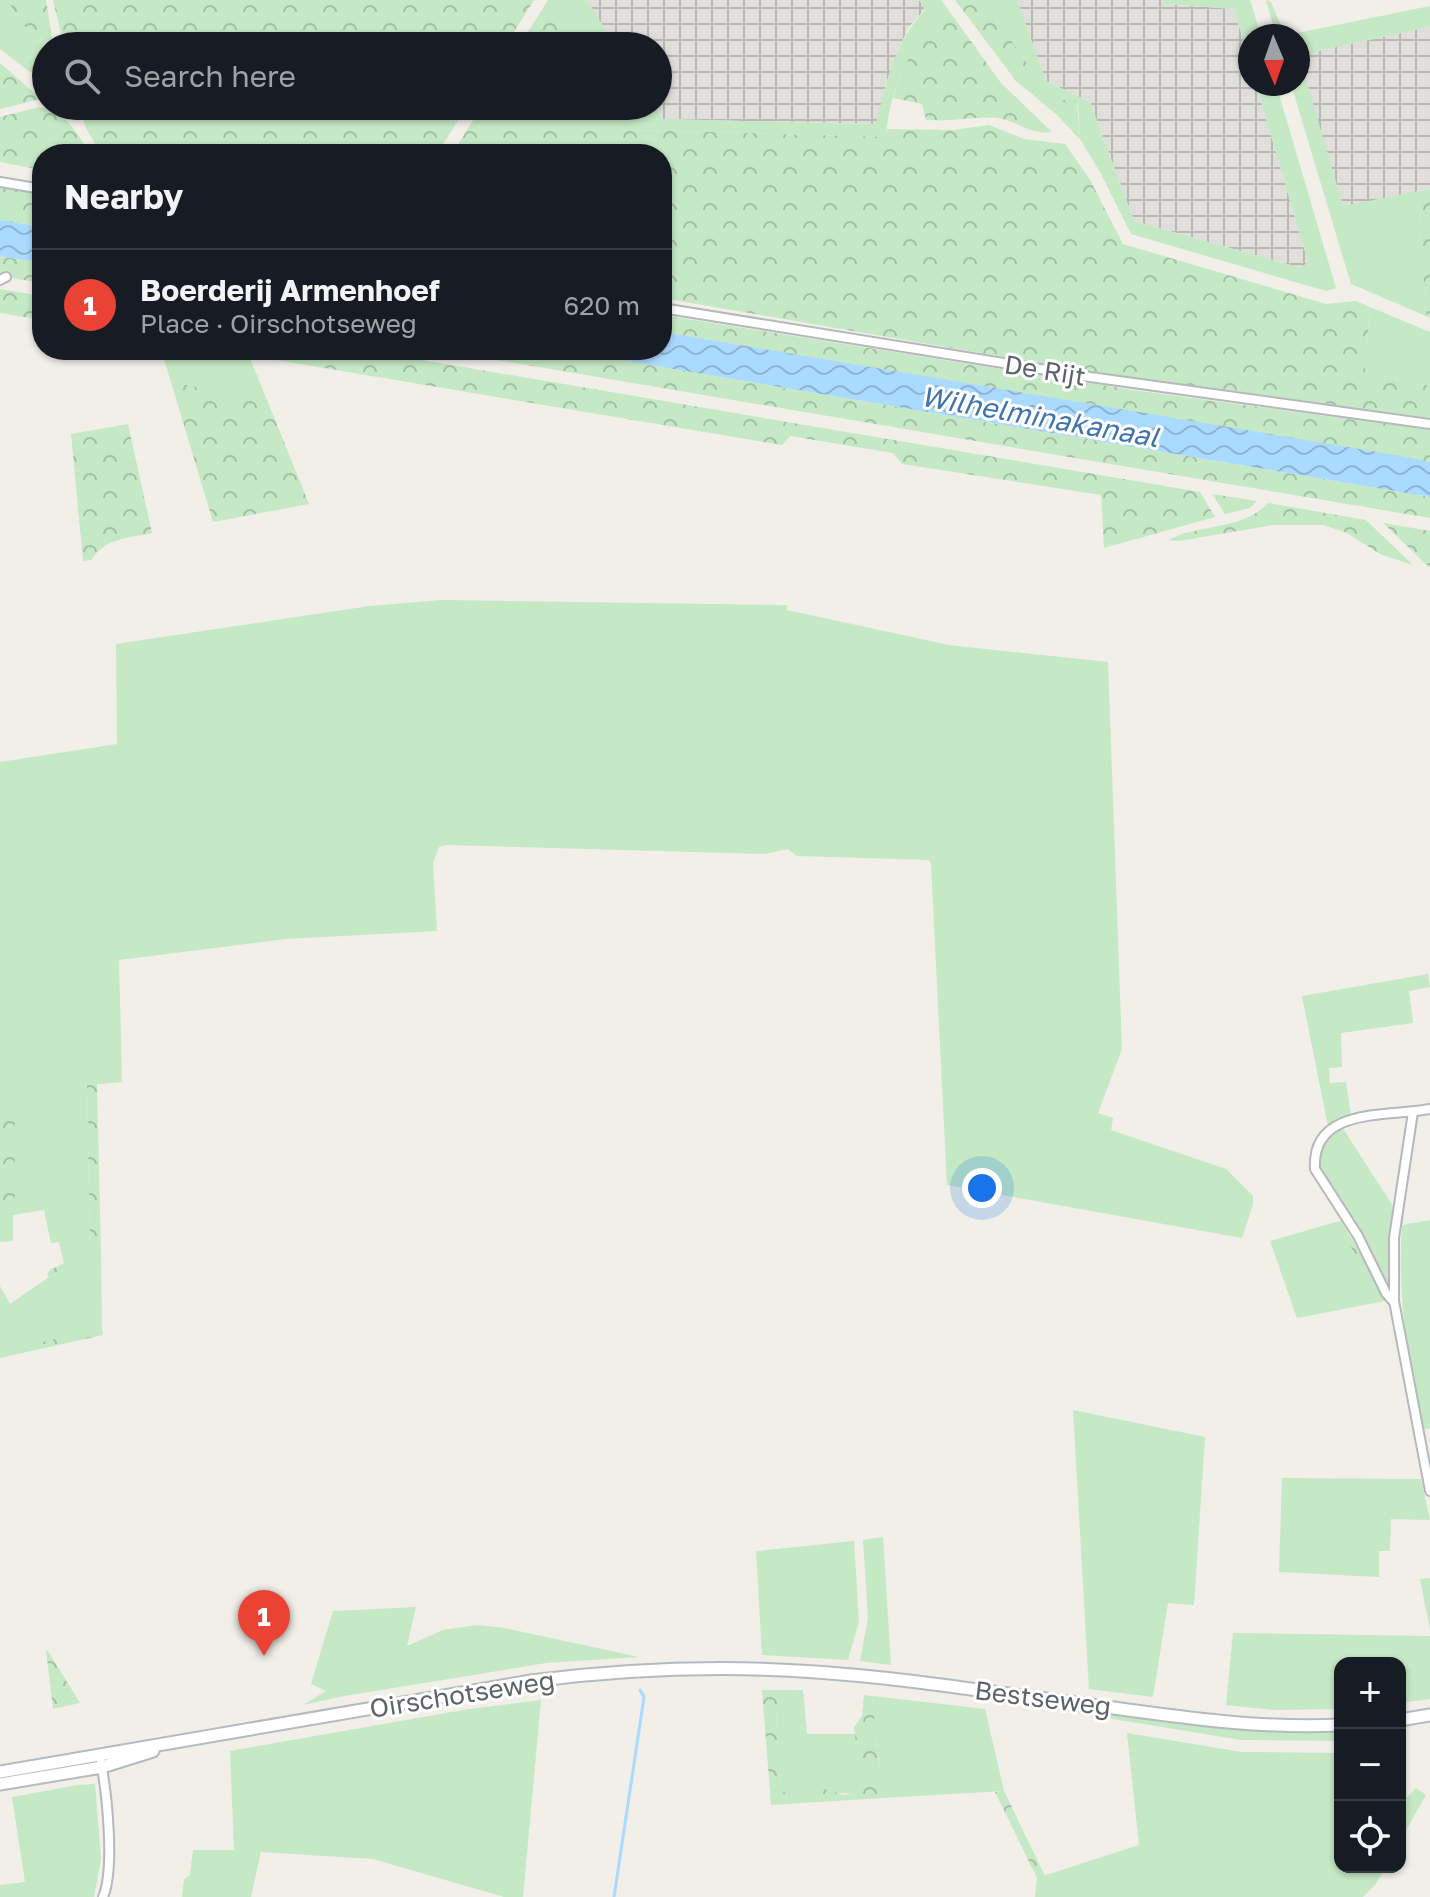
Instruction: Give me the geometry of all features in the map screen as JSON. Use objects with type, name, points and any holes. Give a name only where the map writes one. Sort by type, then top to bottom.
[{"type":"main road","name":"Bestseweg","points":[[746,1669],[885,1678],[1237,1723],[1334,1725]]},
{"type":"main road","name":"Oirschotseweg","points":[[0,1772],[531,1681],[586,1674],[746,1669]]},
{"type":"main road","points":[[1406,1719],[1430,1715]]},
{"type":"main road","name":"Oirschotseweg","points":[[0,1784],[102,1767],[180,1742]]},
{"type":"street","points":[[0,182],[32,187]]},
{"type":"street","name":"De Rijt","points":[[672,310],[1090,377],[1430,424]]},
{"type":"street","points":[[1394,1301],[1386,1293],[1358,1236],[1315,1169],[1314,1156],[1318,1144],[1335,1127],[1350,1119],[1375,1113],[1430,1109]]},
{"type":"street","points":[[1413,1112],[1394,1238],[1394,1301],[1430,1491]]},
{"type":"street","points":[[99,1753],[106,1800],[108,1846],[107,1887],[103,1897]]},
{"type":"shaded area","points":[[587,0],[919,0],[925,9],[909,27],[899,48],[886,83],[877,124],[672,119],[672,32],[606,32]]},
{"type":"shaded area","points":[[1017,0],[1163,0],[1165,4],[1234,9],[1238,24],[1238,96],[1260,96],[1308,262],[1301,268],[1134,221],[1090,102],[1046,81]]},
{"type":"shaded area","points":[[1430,27],[1430,189],[1343,207],[1310,96],[1310,52]]},
{"type":"green space","points":[[0,0],[10,0],[19,21],[32,32],[32,73],[0,49]]},
{"type":"green space","points":[[10,0],[46,0],[51,32],[32,32],[19,21]]},
{"type":"green space","points":[[53,0],[534,0],[514,32],[61,32]]},
{"type":"green space","points":[[548,0],[553,0],[573,32],[528,32]]},
{"type":"green space","points":[[553,0],[587,0],[606,32],[573,32]]},
{"type":"green space","points":[[919,0],[941,0],[947,8],[923,36],[904,67],[892,101],[886,137],[633,130],[627,120],[876,124],[899,49],[925,10]]},
{"type":"green space","points":[[955,0],[983,0],[1051,98],[1077,102],[1080,139],[1056,114],[1016,81]]},
{"type":"green space","points":[[983,0],[1017,0],[1046,81],[1090,102],[1134,221],[1301,268],[1308,262],[1260,96],[1280,96],[1336,288],[1326,291],[1131,234],[1080,139],[1078,104],[1051,98]]},
{"type":"green space","points":[[1163,0],[1250,0],[1257,24],[1238,24],[1234,9],[1164,4]]},
{"type":"green space","points":[[1266,0],[1271,2],[1280,24],[1273,24]]},
{"type":"green space","points":[[1430,6],[1430,27],[1310,53],[1310,30]]},
{"type":"green space","points":[[947,8],[1001,83],[1052,132],[1037,132],[998,118],[926,120],[922,104],[893,98],[914,49]]},
{"type":"green space","points":[[0,63],[32,91],[32,101],[0,109]]},
{"type":"green space","points":[[1310,93],[1343,206],[1430,189],[1430,195],[1418,198],[1426,316],[1351,284],[1295,96],[1310,96]]},
{"type":"green space","points":[[32,109],[32,120],[65,120],[84,144],[32,144],[32,168],[0,162],[0,117]]},
{"type":"green space","points":[[83,120],[458,120],[443,144],[95,144]]},
{"type":"green space","points":[[473,120],[627,120],[633,130],[886,137],[887,129],[953,130],[989,125],[1024,139],[1065,144],[1089,178],[1123,244],[1326,304],[1356,301],[1370,307],[1365,372],[1430,386],[1430,418],[1073,369],[672,300],[672,144],[458,144]]},
{"type":"green space","points":[[0,186],[32,191],[32,225],[0,220]]},
{"type":"green space","points":[[1430,195],[1430,318],[1426,316],[1418,197]]},
{"type":"green space","points":[[0,256],[32,261],[32,281],[0,276]]},
{"type":"green space","points":[[0,289],[32,294],[32,318],[0,313]]},
{"type":"green space","points":[[1370,307],[1430,332],[1430,386],[1365,372]]},
{"type":"green space","points":[[672,317],[1133,390],[1430,430],[1430,462],[672,334]]},
{"type":"green space","points":[[164,360],[251,360],[267,400],[171,382]]},
{"type":"green space","points":[[276,360],[422,360],[1200,492],[1215,517],[1104,548],[1101,495],[902,464],[893,453],[790,436],[782,445]]},
{"type":"green space","points":[[497,360],[620,360],[1430,497],[1430,518]]},
{"type":"green space","points":[[171,382],[267,400],[309,504],[213,522]]},
{"type":"green space","points":[[128,424],[152,533],[110,543],[91,560],[83,561],[71,434]]},
{"type":"green space","points":[[1212,494],[1257,501],[1250,508],[1225,514]]},
{"type":"green space","points":[[1268,503],[1366,520],[1413,565],[1380,554],[1347,533],[1324,525],[1273,525],[1179,541],[1168,540],[1234,523],[1258,512]]},
{"type":"green space","points":[[1383,523],[1430,531],[1430,568]]},
{"type":"green space","points":[[440,600],[787,605],[787,610],[949,645],[1108,662],[1122,1049],[1098,1113],[1113,1118],[1111,1130],[1226,1169],[1253,1196],[1242,1238],[947,1185],[929,860],[797,856],[788,849],[765,854],[446,845],[439,847],[433,863],[437,931],[286,939],[119,960],[122,1082],[87,1085],[90,1250],[64,1263],[59,1242],[51,1243],[44,1210],[13,1215],[13,1241],[0,1242],[0,1210],[15,1208],[15,1093],[0,1094],[0,762],[117,744],[116,644],[370,606]]},
{"type":"green space","points":[[1428,974],[1430,987],[1409,991],[1413,1023],[1341,1033],[1342,1067],[1329,1068],[1330,1083],[1346,1082],[1351,1116],[1328,1126],[1302,996]]},
{"type":"green space","points":[[97,1084],[101,1255],[49,1277],[47,1274],[50,1270],[90,1250],[87,1085]]},
{"type":"green space","points":[[15,1092],[15,1208],[0,1210],[0,1094]]},
{"type":"green space","points":[[1342,1127],[1393,1206],[1389,1286],[1321,1170],[1320,1156],[1324,1145]]},
{"type":"green space","points":[[1430,1220],[1430,1428],[1421,1430],[1405,1328],[1401,1277],[1402,1225]]},
{"type":"green space","points":[[1341,1221],[1366,1263],[1360,1263],[1336,1222]]},
{"type":"green space","points":[[1336,1222],[1360,1263],[1366,1263],[1385,1301],[1297,1318],[1270,1241]]},
{"type":"green space","points":[[101,1255],[102,1329],[0,1351],[0,1286],[10,1304],[49,1277]]},
{"type":"green space","points":[[102,1329],[103,1335],[0,1358],[0,1351]]},
{"type":"green space","points":[[1073,1410],[1205,1437],[1194,1605],[1168,1603],[1153,1697],[1089,1689]]},
{"type":"green space","points":[[1282,1478],[1421,1479],[1430,1520],[1391,1519],[1390,1551],[1379,1551],[1379,1577],[1279,1572]]},
{"type":"green space","points":[[883,1537],[891,1665],[860,1661],[868,1618],[863,1540]]},
{"type":"green space","points":[[854,1541],[859,1622],[848,1660],[762,1655],[756,1551]]},
{"type":"green space","points":[[1430,1578],[1430,1630],[1420,1579]]},
{"type":"green space","points":[[416,1607],[407,1646],[443,1630],[477,1625],[505,1628],[639,1657],[546,1663],[303,1705],[326,1691],[311,1684],[333,1611]]},
{"type":"green space","points":[[1233,1633],[1430,1636],[1430,1699],[1406,1702],[1406,1657],[1334,1657],[1334,1709],[1274,1710],[1226,1705]]},
{"type":"green space","points":[[48,1651],[80,1703],[53,1709]]},
{"type":"green space","points":[[762,1690],[799,1690],[798,1694],[780,1703],[776,1709],[780,1791],[793,1795],[814,1786],[843,1795],[859,1793],[854,1727],[862,1716],[864,1695],[872,1696],[883,1798],[771,1805]]},
{"type":"green space","points":[[799,1690],[803,1690],[807,1734],[855,1734],[859,1794],[801,1792],[793,1795],[780,1791],[776,1709],[780,1703],[798,1694]]},
{"type":"green space","points":[[872,1696],[985,1709],[1004,1791],[883,1798]]},
{"type":"green space","points":[[1015,1698],[1236,1728],[1334,1730],[1334,1741],[1241,1740],[1004,1701]]},
{"type":"green space","points":[[541,1700],[523,1897],[504,1897],[373,1859],[261,1852],[251,1897],[182,1897],[184,1879],[190,1875],[193,1850],[234,1850],[230,1751],[469,1709]]},
{"type":"green space","points":[[1127,1733],[1242,1752],[1334,1753],[1334,1873],[1382,1873],[1363,1897],[1035,1897],[1037,1878],[1139,1845]]},
{"type":"green space","points":[[95,1784],[101,1859],[94,1897],[0,1897],[0,1885],[25,1882],[12,1797]]},
{"type":"green space","points":[[1416,1788],[1426,1795],[1406,1830],[1406,1801]]},
{"type":"green space","points":[[1004,1791],[1045,1876],[1037,1878],[995,1792]]},
{"type":"water","points":[[0,220],[32,225],[32,261],[0,256]]},
{"type":"water","name":"Wilhelminakanaal","points":[[672,334],[1407,457],[1430,462],[1430,497],[620,360],[672,360]]},
{"type":"waterway","points":[[614,1897],[644,1697],[640,1690]]},
{"type":"place","name":"Boerderij Armenhoef","points":[[264,1656]]}]
